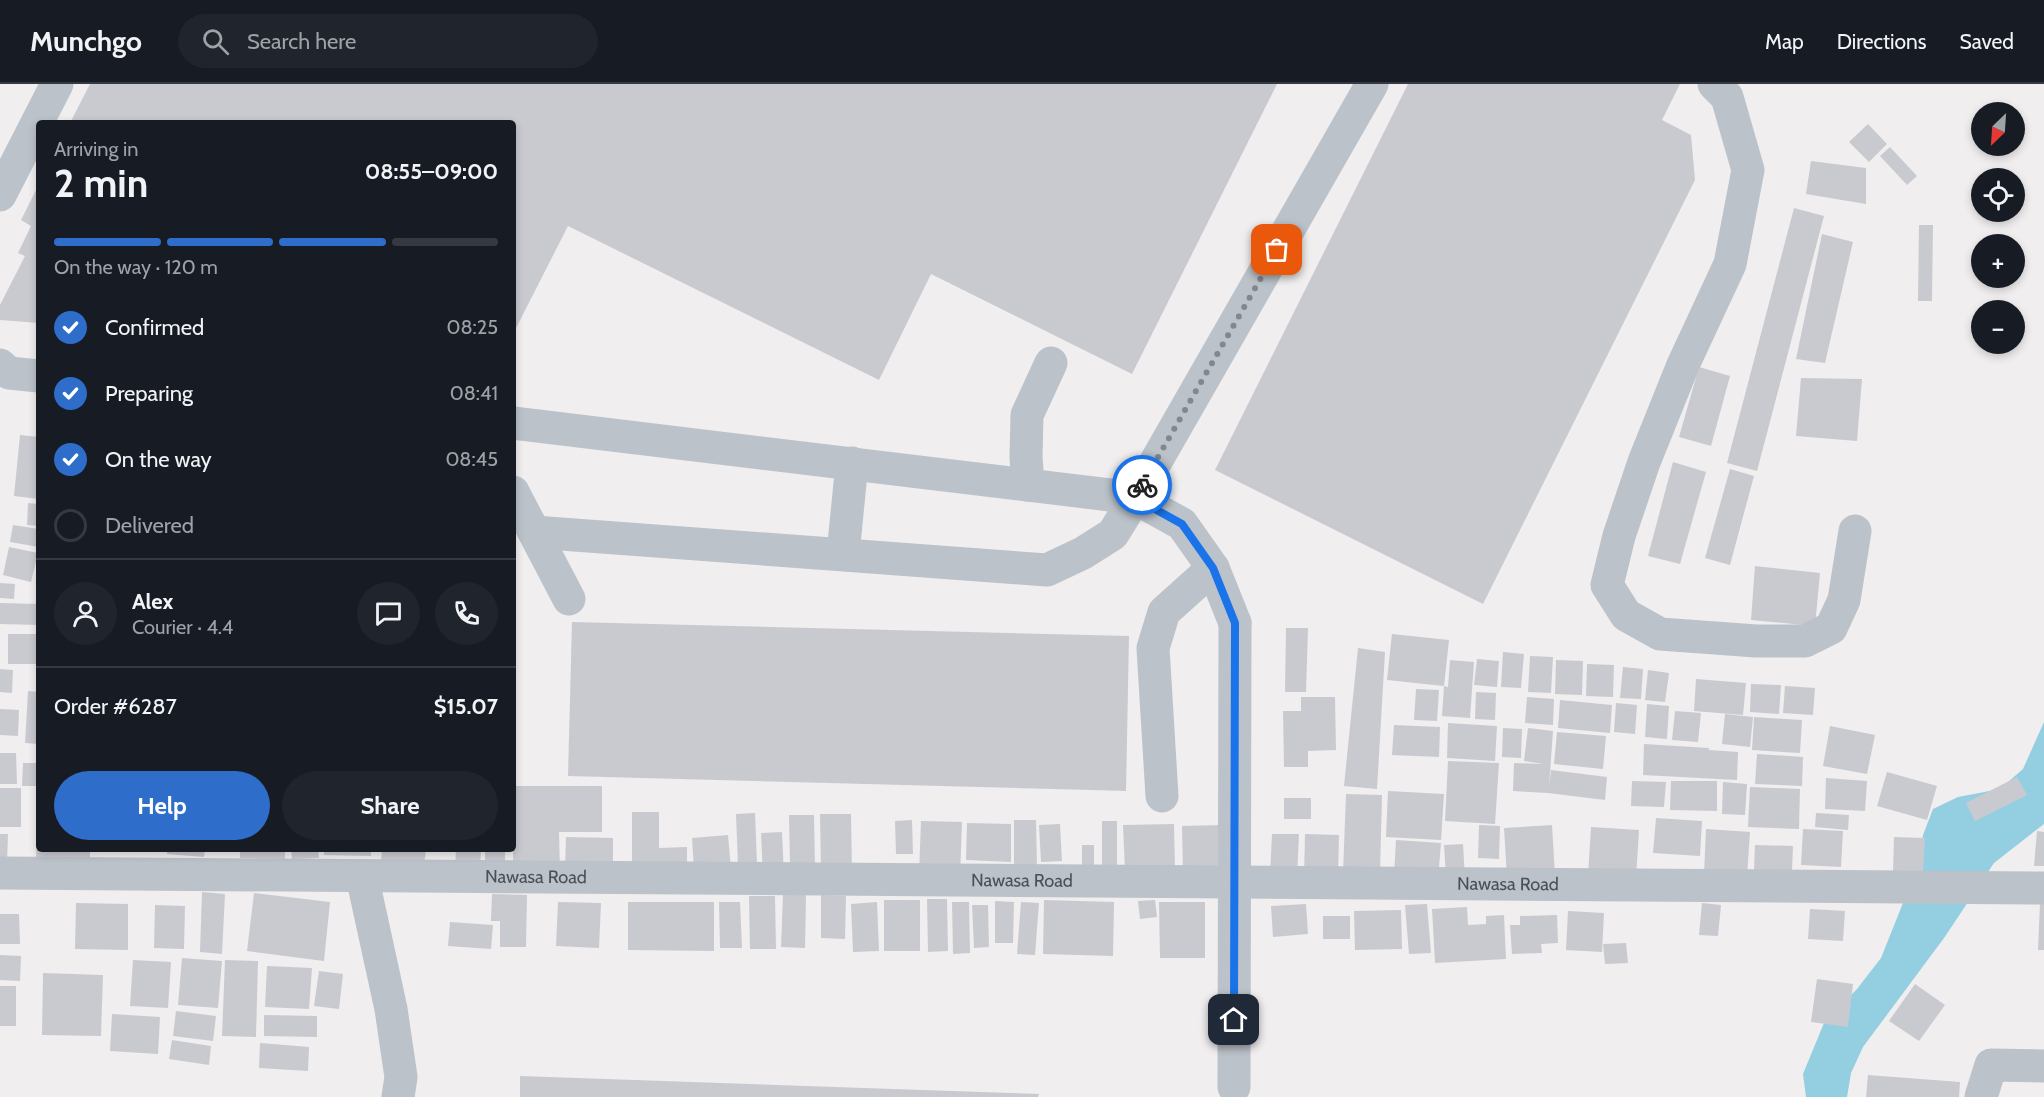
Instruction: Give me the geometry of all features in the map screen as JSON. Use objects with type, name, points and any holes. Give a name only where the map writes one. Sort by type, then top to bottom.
[{"type":"street","points":[[39,120],[57,84]]},
{"type":"street","points":[[534,532],[1047,570],[1083,553],[1113,534],[1372,84]]},
{"type":"street","points":[[1714,84],[1726,97],[1748,170],[1730,264],[1683,365],[1644,462],[1619,536],[1608,585],[1626,615],[1660,634],[1756,641],[1805,640],[1831,628],[1844,600],[1855,531]]},
{"type":"street","points":[[0,195],[36,125]]},
{"type":"street","points":[[1028,485],[1027,415],[1051,363]]},
{"type":"street","points":[[0,365],[9,373],[36,376]]},
{"type":"street","points":[[516,423],[1135,498],[1182,524],[1213,568],[1235,623],[1234,1092]]},
{"type":"street","points":[[843,554],[852,463]]},
{"type":"street","points":[[516,498],[568,599]]},
{"type":"street","points":[[1162,796],[1153,648],[1164,612],[1213,568]]},
{"type":"street","name":"Nawasa Road","points":[[0,873],[2044,888]]},
{"type":"street","points":[[362,876],[391,1009],[401,1077],[398,1097]]},
{"type":"street","points":[[1981,1097],[1991,1065],[2044,1066]]},
{"type":"water","points":[[2044,722],[2044,824],[1994,863],[1944,938],[1863,1047],[1851,1073],[1847,1097],[1806,1097],[1803,1074],[1824,1023],[1857,989],[1881,958],[1919,863],[1923,835],[1933,809],[1958,797],[2000,789],[2023,769]]},
{"type":"building","points":[[90,84],[1277,84],[1132,374],[931,274],[879,380],[568,226],[516,328],[516,120],[72,120]]},
{"type":"building","points":[[1408,84],[1680,84],[1662,120],[1691,135],[1695,180],[1483,604],[1215,470]]},
{"type":"building","points":[[1868,124],[1887,144],[1869,162],[1849,142]]},
{"type":"building","points":[[1890,147],[1917,176],[1907,185],[1880,156]]},
{"type":"building","points":[[1811,161],[1866,168],[1866,204],[1806,194]]},
{"type":"building","points":[[36,190],[36,323],[0,320],[0,305],[25,256],[18,253],[31,226],[21,220]]},
{"type":"building","points":[[1794,208],[1824,216],[1757,471],[1727,463]]},
{"type":"building","points":[[1919,225],[1933,225],[1932,301],[1918,301]]},
{"type":"building","points":[[1822,234],[1853,242],[1825,363],[1796,359]]},
{"type":"building","points":[[1699,367],[1730,376],[1711,446],[1679,437]]},
{"type":"building","points":[[1801,378],[1862,379],[1857,441],[1796,436]]},
{"type":"building","points":[[20,435],[36,437],[36,499],[14,496]]},
{"type":"building","points":[[1673,462],[1706,472],[1680,564],[1648,556]]},
{"type":"building","points":[[1730,469],[1754,476],[1730,565],[1705,558]]},
{"type":"building","points":[[28,503],[36,504],[36,526],[27,525]]},
{"type":"building","points":[[13,525],[36,529],[36,546],[10,542]]},
{"type":"building","points":[[9,547],[36,553],[31,582],[3,575]]},
{"type":"building","points":[[1755,566],[1820,573],[1815,626],[1751,620]]},
{"type":"building","points":[[0,583],[15,584],[14,599],[0,598]]},
{"type":"building","points":[[0,603],[36,604],[36,625],[0,624]]},
{"type":"building","points":[[572,622],[1129,636],[1126,791],[568,776]]},
{"type":"building","points":[[1286,628],[1308,628],[1306,692],[1285,692]]},
{"type":"building","points":[[8,634],[36,634],[36,664],[8,664]]},
{"type":"building","points":[[1392,634],[1449,640],[1444,686],[1387,680]]},
{"type":"building","points":[[1358,648],[1385,652],[1377,789],[1344,786]]},
{"type":"building","points":[[1503,652],[1524,654],[1521,688],[1501,687]]},
{"type":"building","points":[[1530,656],[1553,657],[1551,693],[1528,692]]},
{"type":"building","points":[[1477,659],[1499,661],[1497,687],[1474,685]]},
{"type":"building","points":[[1450,660],[1474,662],[1470,718],[1442,716],[1444,686],[1448,687]]},
{"type":"building","points":[[1556,660],[1583,661],[1582,695],[1555,694]]},
{"type":"building","points":[[1587,664],[1614,665],[1613,697],[1586,696]]},
{"type":"building","points":[[1623,667],[1643,669],[1641,699],[1620,698]]},
{"type":"building","points":[[0,669],[13,670],[12,693],[0,692]]},
{"type":"building","points":[[1648,670],[1669,673],[1665,702],[1645,700]]},
{"type":"building","points":[[1696,679],[1746,683],[1743,715],[1694,711]]},
{"type":"building","points":[[1751,684],[1781,685],[1779,714],[1750,712]]},
{"type":"building","points":[[1785,686],[1815,688],[1813,715],[1783,713]]},
{"type":"building","points":[[1416,689],[1439,690],[1437,721],[1414,720]]},
{"type":"building","points":[[28,691],[36,692],[36,744],[25,743]]},
{"type":"building","points":[[1476,692],[1496,693],[1495,720],[1475,719]]},
{"type":"building","points":[[1301,697],[1335,697],[1336,750],[1308,751],[1308,767],[1284,767],[1283,711],[1301,711]]},
{"type":"building","points":[[1527,697],[1554,699],[1553,725],[1525,723]]},
{"type":"building","points":[[1560,700],[1612,705],[1610,733],[1558,728]]},
{"type":"building","points":[[1616,703],[1637,705],[1635,734],[1614,732]]},
{"type":"building","points":[[1647,704],[1669,706],[1667,739],[1645,737]]},
{"type":"building","points":[[0,709],[19,710],[18,736],[0,735]]},
{"type":"building","points":[[1675,711],[1701,713],[1698,742],[1672,740]]},
{"type":"building","points":[[1725,714],[1753,717],[1750,747],[1722,744]]},
{"type":"building","points":[[1754,717],[1802,720],[1800,753],[1752,750]]},
{"type":"building","points":[[1448,723],[1497,726],[1495,761],[1447,758]]},
{"type":"building","points":[[1394,725],[1440,727],[1439,757],[1392,755]]},
{"type":"building","points":[[1830,726],[1875,735],[1867,774],[1823,766]]},
{"type":"building","points":[[1503,728],[1522,729],[1521,758],[1502,757]]},
{"type":"building","points":[[1528,728],[1553,731],[1549,787],[1551,770],[1607,777],[1605,800],[1513,791],[1514,763],[1544,764],[1524,761]]},
{"type":"building","points":[[1557,732],[1606,736],[1603,769],[1554,764]]},
{"type":"building","points":[[1644,744],[1738,752],[1737,780],[1643,775]]},
{"type":"building","points":[[0,753],[16,753],[17,784],[0,784]]},
{"type":"building","points":[[1757,754],[1803,757],[1802,786],[1755,784]]},
{"type":"building","points":[[1448,761],[1499,763],[1495,824],[1445,821]]},
{"type":"building","points":[[23,763],[36,763],[36,786],[22,786]]},
{"type":"building","points":[[1887,772],[1937,786],[1927,820],[1877,806]]},
{"type":"building","points":[[2017,777],[2027,795],[1975,821],[1966,803]]},
{"type":"building","points":[[1826,778],[1867,781],[1865,811],[1825,809]]},
{"type":"building","points":[[1632,781],[1666,782],[1664,807],[1631,806]]},
{"type":"building","points":[[1671,781],[1717,781],[1717,811],[1670,810]]},
{"type":"building","points":[[1723,782],[1747,784],[1745,815],[1722,814]]},
{"type":"building","points":[[516,786],[602,786],[602,832],[559,832],[560,872],[513,872],[513,852],[516,852]]},
{"type":"building","points":[[1750,787],[1800,789],[1799,829],[1748,827]]},
{"type":"building","points":[[0,788],[21,788],[21,827],[0,827]]},
{"type":"building","points":[[1388,791],[1444,794],[1441,840],[1386,837]]},
{"type":"building","points":[[1346,794],[1382,795],[1380,874],[1343,873]]},
{"type":"building","points":[[1284,798],[1311,798],[1311,819],[1284,819]]},
{"type":"building","points":[[632,812],[659,812],[659,848],[687,847],[687,868],[632,867]]},
{"type":"building","points":[[755,813],[757,864],[738,865],[736,814]]},
{"type":"building","points":[[1816,813],[1849,815],[1848,830],[1815,827]]},
{"type":"building","points":[[820,814],[851,814],[852,871],[821,871]]},
{"type":"building","points":[[789,815],[814,815],[815,866],[790,867]]},
{"type":"building","points":[[1656,818],[1702,821],[1700,856],[1653,853]]},
{"type":"building","points":[[912,820],[913,854],[896,854],[895,821]]},
{"type":"building","points":[[1014,820],[1036,820],[1037,868],[1014,868]]},
{"type":"building","points":[[921,821],[962,822],[960,877],[919,875]]},
{"type":"building","points":[[1102,821],[1117,821],[1117,873],[1102,873]]},
{"type":"building","points":[[967,823],[1011,824],[1011,862],[966,860]]},
{"type":"building","points":[[1060,824],[1062,861],[1041,862],[1039,825]]},
{"type":"building","points":[[1174,824],[1175,870],[1125,871],[1123,825]]},
{"type":"building","points":[[1223,825],[1224,872],[1183,873],[1182,826]]},
{"type":"building","points":[[1479,825],[1500,826],[1499,859],[1478,858]]},
{"type":"building","points":[[1552,825],[1555,875],[1507,877],[1504,828]]},
{"type":"building","points":[[1591,827],[1639,830],[1636,879],[1588,876]]},
{"type":"building","points":[[1706,829],[1750,832],[1747,877],[1704,875]]},
{"type":"building","points":[[1803,829],[1843,831],[1841,867],[1801,865]]},
{"type":"building","points":[[2037,831],[2044,832],[2044,866],[2034,866]]},
{"type":"building","points":[[782,832],[784,877],[763,877],[761,833]]},
{"type":"building","points":[[0,834],[8,834],[7,865],[0,865]]},
{"type":"building","points":[[1272,834],[1299,834],[1297,877],[1270,876]]},
{"type":"building","points":[[1305,834],[1339,835],[1338,877],[1304,877]]},
{"type":"building","points":[[728,835],[731,868],[694,870],[692,838]]},
{"type":"building","points":[[566,837],[613,838],[613,870],[565,869]]},
{"type":"building","points":[[1894,837],[1925,838],[1923,873],[1893,871]]},
{"type":"building","points":[[1396,840],[1441,843],[1438,879],[1394,875]]},
{"type":"building","points":[[1463,844],[1465,878],[1446,878],[1444,845]]},
{"type":"building","points":[[1082,845],[1094,845],[1094,875],[1082,875]]},
{"type":"building","points":[[1755,845],[1793,846],[1792,871],[1754,870]]},
{"type":"building","points":[[36,852],[90,852],[90,863],[36,859]]},
{"type":"building","points":[[167,852],[205,852],[204,857],[167,854]]},
{"type":"building","points":[[240,852],[285,852],[285,859],[240,858]]},
{"type":"building","points":[[291,852],[318,852],[319,858],[292,859]]},
{"type":"building","points":[[324,852],[371,852],[371,856],[324,855]]},
{"type":"building","points":[[382,852],[426,852],[424,866],[381,862]]},
{"type":"building","points":[[456,852],[481,852],[480,871],[455,870]]},
{"type":"building","points":[[485,852],[505,852],[505,872],[485,872]]},
{"type":"building","points":[[202,892],[225,894],[222,954],[200,952]]},
{"type":"building","points":[[254,893],[330,902],[324,961],[247,951]]},
{"type":"building","points":[[492,894],[527,895],[526,947],[500,947],[500,921],[491,921]]},
{"type":"building","points":[[783,894],[806,895],[805,948],[781,947]]},
{"type":"building","points":[[821,895],[846,896],[845,939],[821,938]]},
{"type":"building","points":[[749,896],[775,896],[776,949],[750,949]]},
{"type":"building","points":[[927,899],[947,899],[948,951],[928,952]]},
{"type":"building","points":[[884,900],[920,900],[920,951],[884,951]]},
{"type":"building","points":[[1044,900],[1114,902],[1113,956],[1043,954]]},
{"type":"building","points":[[1155,900],[1157,917],[1140,919],[1138,901]]},
{"type":"building","points":[[995,901],[1014,902],[1013,943],[995,943]]},
{"type":"building","points":[[558,902],[601,903],[599,948],[556,946]]},
{"type":"building","points":[[628,902],[714,902],[714,951],[628,950]]},
{"type":"building","points":[[719,902],[740,902],[742,948],[720,948]]},
{"type":"building","points":[[877,902],[879,951],[853,952],[851,904]]},
{"type":"building","points":[[952,902],[969,902],[970,953],[953,954]]},
{"type":"building","points":[[1021,902],[1039,903],[1035,955],[1017,954]]},
{"type":"building","points":[[1159,902],[1205,902],[1205,958],[1160,958]]},
{"type":"building","points":[[76,903],[128,904],[128,950],[75,949]]},
{"type":"building","points":[[1702,903],[1721,905],[1718,936],[1699,935]]},
{"type":"building","points":[[2040,903],[2044,903],[2044,950],[2038,950]]},
{"type":"building","points":[[1306,904],[1308,934],[1273,937],[1271,906]]},
{"type":"building","points":[[1427,904],[1431,953],[1409,954],[1405,905]]},
{"type":"building","points":[[155,905],[185,906],[184,949],[154,948]]},
{"type":"building","points":[[972,905],[988,905],[989,947],[974,948]]},
{"type":"building","points":[[1467,907],[1468,925],[1486,924],[1486,916],[1504,915],[1506,959],[1435,963],[1432,909]]},
{"type":"building","points":[[1810,909],[1845,911],[1843,941],[1808,939]]},
{"type":"building","points":[[1401,910],[1402,949],[1355,950],[1354,911]]},
{"type":"building","points":[[1568,911],[1604,913],[1602,952],[1566,950]]},
{"type":"building","points":[[0,914],[19,914],[20,944],[0,944]]},
{"type":"building","points":[[1557,915],[1558,943],[1541,944],[1542,953],[1512,954],[1510,925],[1520,925],[1520,916]]},
{"type":"building","points":[[1323,916],[1350,916],[1350,939],[1323,939]]},
{"type":"building","points":[[450,922],[493,925],[491,949],[448,946]]},
{"type":"building","points":[[1626,943],[1628,963],[1605,964],[1603,944]]},
{"type":"building","points":[[0,955],[21,956],[20,981],[0,980]]},
{"type":"building","points":[[182,958],[222,961],[218,1008],[178,1005]]},
{"type":"building","points":[[133,960],[171,962],[168,1008],[130,1006]]},
{"type":"building","points":[[225,960],[258,961],[256,1037],[222,1036]]},
{"type":"building","points":[[267,966],[312,968],[309,1009],[265,1007]]},
{"type":"building","points":[[319,971],[343,974],[339,1009],[314,1006]]},
{"type":"building","points":[[43,973],[103,975],[101,1036],[42,1035]]},
{"type":"building","points":[[1817,979],[1853,984],[1848,1027],[1811,1022]]},
{"type":"building","points":[[1915,984],[1945,1005],[1919,1041],[1889,1021]]},
{"type":"building","points":[[0,986],[16,986],[16,1026],[0,1026]]},
{"type":"building","points":[[176,1011],[216,1016],[213,1041],[173,1036]]},
{"type":"building","points":[[112,1014],[160,1017],[158,1054],[110,1051]]},
{"type":"building","points":[[264,1015],[317,1016],[317,1037],[264,1036]]},
{"type":"building","points":[[172,1040],[211,1046],[209,1065],[169,1059]]},
{"type":"building","points":[[260,1043],[309,1047],[308,1071],[259,1068]]},
{"type":"building","points":[[1868,1075],[1960,1082],[1959,1097],[1866,1097]]},
{"type":"building","points":[[520,1076],[1039,1094],[1038,1097],[520,1097]]},
{"type":"way so far","points":[[1142,485],[1277,250]]},
{"type":"route","points":[[1142,485],[1135,498],[1182,524],[1213,568],[1235,623],[1234,1020]]}]
